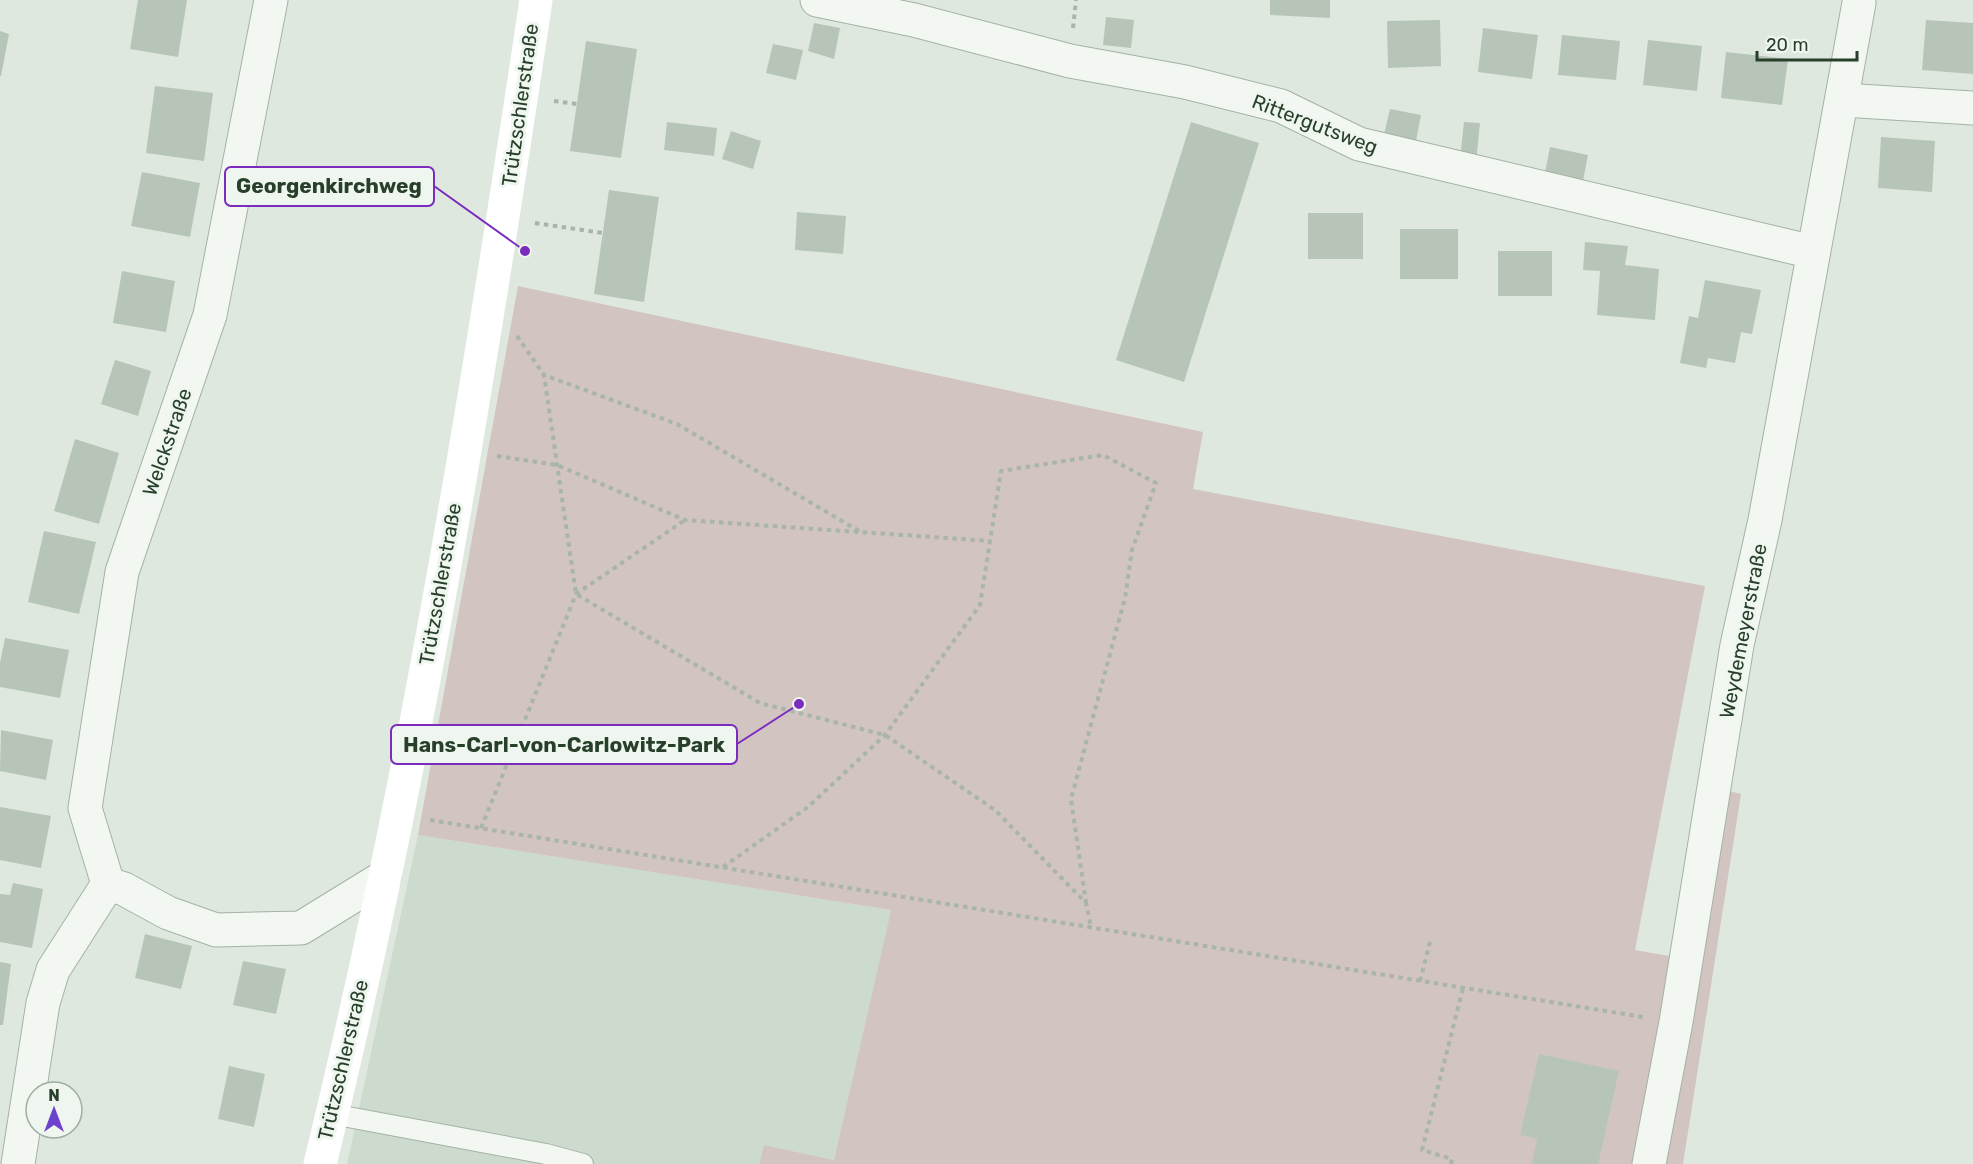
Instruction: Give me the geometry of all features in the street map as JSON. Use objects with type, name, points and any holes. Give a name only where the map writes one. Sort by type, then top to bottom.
[{"type":"street","name":"Welckstraße","points":[[108,884],[86,808],[123,572],[210,315],[272,0]]},
{"type":"street","name":"Trützschlerstraße","points":[[320,1164],[400,815],[504,218],[536,0]]},
{"type":"street","name":"Rittergutsweg","points":[[817,0],[914,20],[1070,62],[1185,82],[1281,106],[1359,144],[1813,252]]},
{"type":"street","name":"Weydemeyerstraße","points":[[1649,1164],[1676,1022],[1737,645],[1765,520],[1843,100],[1852,1]]},
{"type":"street","points":[[1843,100],[1973,108]]},
{"type":"street","points":[[18,1164],[43,1003],[53,970],[108,884],[168,913],[216,930],[301,928],[384,877]]},
{"type":"lane","points":[[332,1114],[546,1154],[583,1164]]},
{"type":"path","points":[[504,218],[603,233]]},
{"type":"path","points":[[481,828],[518,743],[576,594],[544,375],[511,327]]},
{"type":"path","points":[[544,375],[677,424],[859,531]]},
{"type":"path","points":[[723,868],[808,807],[885,735],[980,605],[1001,471],[1103,455],[1156,483],[1132,550],[1125,598],[1071,799],[1091,928]]},
{"type":"path","points":[[495,456],[557,465],[685,520],[990,541]]},
{"type":"path","points":[[576,594],[685,520]]},
{"type":"path","points":[[576,594],[760,703],[885,735],[995,810],[1086,903]]},
{"type":"path","points":[[400,815],[1676,1022]]},
{"type":"path","points":[[1420,981],[1431,938]]},
{"type":"path","points":[[1451,1164],[1452,1159],[1422,1150],[1463,988]]},
{"type":"shaded area","points":[[518,286],[1203,432],[1193,489],[1705,586],[1635,950],[1675,957],[1635,1164],[759,1164],[764,1145],[834,1160],[891,910],[418,835]]},
{"type":"shaded area","points":[[1725,790],[1741,794],[1683,1164],[1661,1164]]},
{"type":"shaded area","points":[[418,835],[891,910],[834,1160],[764,1145],[759,1164],[347,1164]]},
{"type":"building","points":[[138,0],[187,0],[178,57],[130,49]]},
{"type":"building","points":[[1270,0],[1330,0],[1330,18],[1270,15]]},
{"type":"building","points":[[1106,17],[1134,20],[1131,48],[1103,45]]},
{"type":"building","points":[[1440,20],[1441,66],[1388,68],[1387,21]]},
{"type":"building","points":[[1926,20],[1973,23],[1973,74],[1922,70]]},
{"type":"building","points":[[814,23],[840,28],[834,59],[808,51]]},
{"type":"building","points":[[1483,28],[1538,35],[1532,79],[1478,72]]},
{"type":"building","points":[[0,31],[9,34],[1,76],[0,76]]},
{"type":"building","points":[[1562,35],[1620,41],[1616,80],[1558,75]]},
{"type":"building","points":[[1648,40],[1702,46],[1697,91],[1643,85]]},
{"type":"building","points":[[586,41],[637,49],[621,158],[570,151]]},
{"type":"building","points":[[773,44],[803,50],[796,80],[766,73]]},
{"type":"building","points":[[1726,52],[1788,59],[1782,105],[1721,98]]},
{"type":"building","points":[[155,86],[213,93],[204,161],[146,153]]},
{"type":"building","points":[[1390,109],[1421,115],[1415,146],[1383,139]]},
{"type":"building","points":[[667,122],[717,128],[714,156],[664,150]]},
{"type":"building","points":[[1191,122],[1259,143],[1184,382],[1116,360]]},
{"type":"building","points":[[1464,122],[1480,123],[1476,163],[1460,159]]},
{"type":"building","points":[[731,131],[761,141],[753,169],[722,159]]},
{"type":"building","points":[[1881,137],[1935,141],[1932,192],[1878,188]]},
{"type":"building","points":[[1550,147],[1588,155],[1582,186],[1544,178]]},
{"type":"building","points":[[142,172],[200,183],[190,237],[131,226]]},
{"type":"building","points":[[609,190],[659,197],[644,302],[594,294]]},
{"type":"building","points":[[797,212],[846,216],[843,254],[795,250]]},
{"type":"building","points":[[1308,213],[1363,213],[1363,259],[1308,259]]},
{"type":"building","points":[[1400,229],[1458,229],[1458,279],[1400,279]]},
{"type":"building","points":[[1585,242],[1628,246],[1625,265],[1659,269],[1655,320],[1597,315],[1600,271],[1583,270]]},
{"type":"building","points":[[1498,251],[1552,251],[1552,296],[1498,296]]},
{"type":"building","points":[[122,271],[175,281],[166,332],[113,323]]},
{"type":"building","points":[[1705,280],[1761,290],[1752,334],[1741,332],[1735,363],[1708,358],[1706,368],[1680,363],[1689,316],[1698,318]]},
{"type":"building","points":[[115,360],[151,371],[138,416],[101,404]]},
{"type":"building","points":[[75,439],[119,453],[99,524],[54,511]]},
{"type":"building","points":[[44,531],[96,542],[79,614],[28,602]]},
{"type":"building","points":[[5,638],[69,650],[60,698],[0,687],[0,663]]},
{"type":"building","points":[[1,730],[53,740],[46,780],[0,771]]},
{"type":"building","points":[[0,807],[51,816],[41,868],[0,860]]},
{"type":"building","points":[[13,883],[43,889],[32,948],[0,942],[0,894],[10,895]]},
{"type":"building","points":[[145,934],[192,946],[181,989],[135,978]]},
{"type":"building","points":[[243,961],[286,969],[276,1014],[233,1005]]},
{"type":"building","points":[[0,962],[11,964],[3,1025],[0,1025]]},
{"type":"building","points":[[1539,1054],[1619,1071],[1598,1164],[1532,1164],[1537,1138],[1520,1135]]},
{"type":"building","points":[[229,1066],[265,1074],[254,1127],[218,1119]]},
{"type":"place","name":"Georgenkirchweg","points":[[525,251]]},
{"type":"place","name":"Hans-Carl-von-Carlowitz-Park","points":[[799,704]]}]
